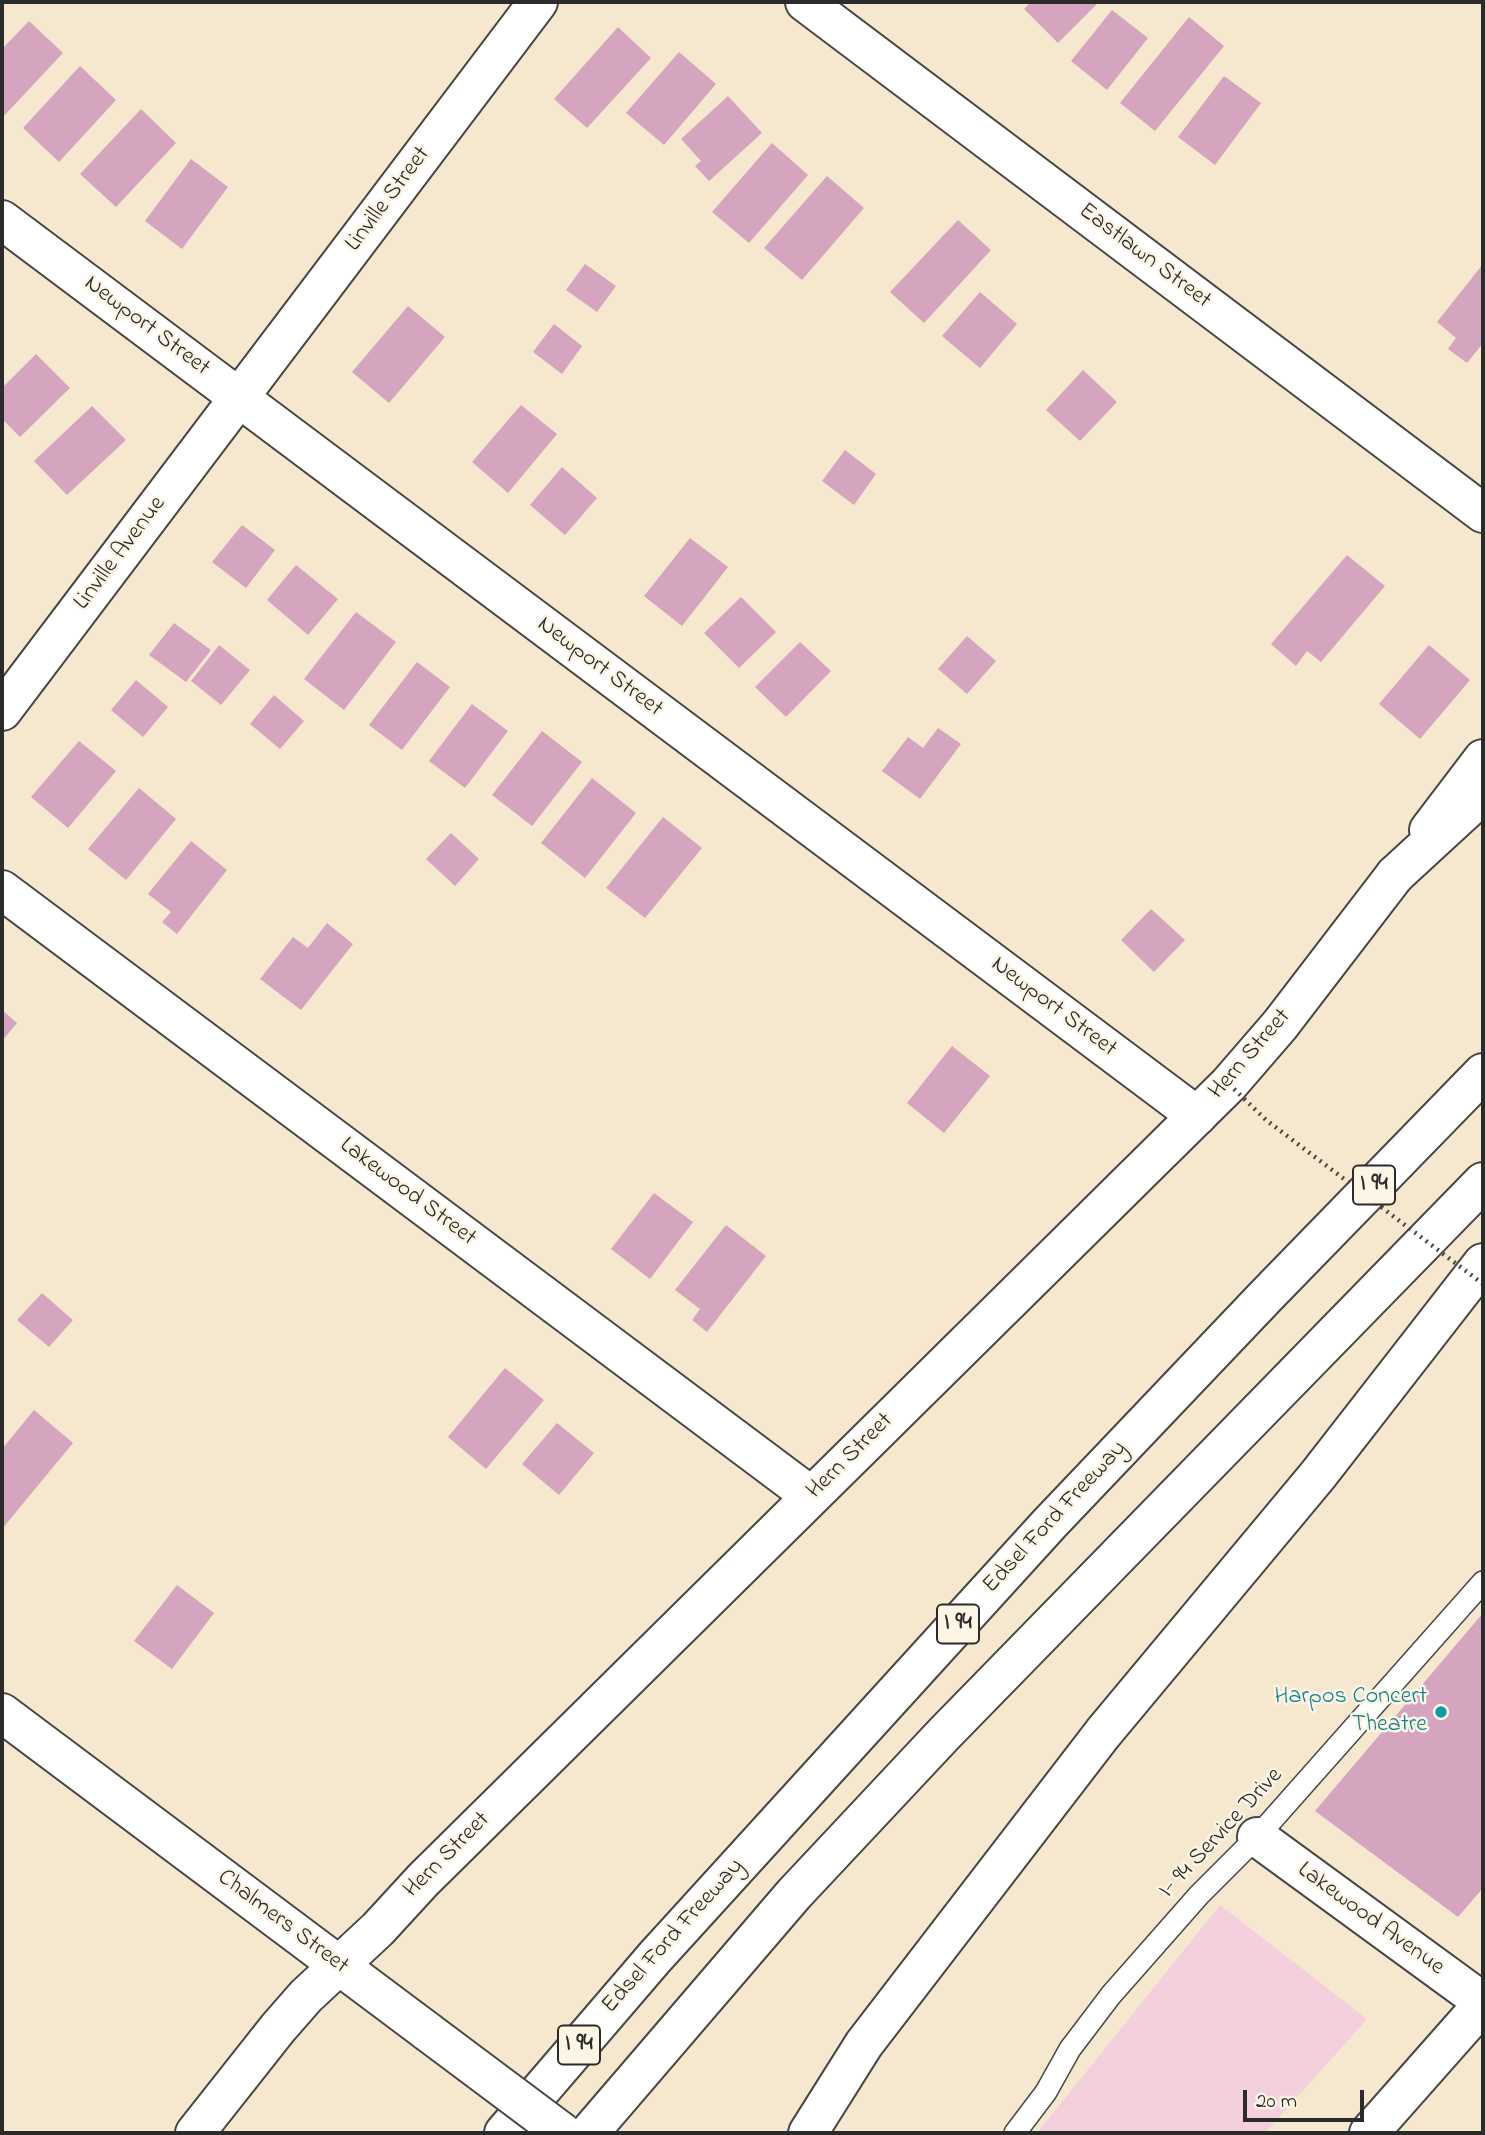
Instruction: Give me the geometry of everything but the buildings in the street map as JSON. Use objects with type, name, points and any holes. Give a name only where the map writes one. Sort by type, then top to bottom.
[{"type":"main road","name":"Linville Street","points":[[239,398],[538,2]]},
{"type":"main road","name":"Eastlawn Street","points":[[805,2],[1483,513]]},
{"type":"main road","name":"Newport Street","points":[[2,220],[1197,1116]]},
{"type":"main road","name":"Linville Avenue","points":[[2,711],[239,398]]},
{"type":"main road","name":"Hern Street","points":[[195,2133],[306,1996],[378,1929],[433,1870],[1228,1084],[1280,1024],[1483,759]]},
{"type":"main road","points":[[1395,875],[1483,794]]},
{"type":"main road","name":"Lakewood Street","points":[[2,890],[811,1496]]},
{"type":"main road","name":"Edsel Ford Freeway","points":[[504,2133],[655,1957],[1041,1534],[1256,1306],[1483,1073]]},
{"type":"main road","name":"I 94","points":[[589,2133],[794,1894],[944,1734],[1483,1182]]},
{"type":"main road","points":[[808,2133],[864,2044],[1102,1733],[1318,1475],[1483,1263]]},
{"type":"main road","name":"Chalmers Street","points":[[2,1713],[563,2133]]},
{"type":"main road","name":"Lakewood Avenue","points":[[1257,1837],[1483,2003]]},
{"type":"main road","points":[[1369,2133],[1483,2003]]},
{"type":"lane","name":"I- 94 Service Drive","points":[[1015,2133],[1046,2092],[1070,2049],[1111,1995],[1199,1895],[1257,1837],[1483,1582]]},
{"type":"path","points":[[1228,1084],[1266,1120],[1483,1284]]},
{"type":"shaded area","points":[[1220,1905],[1367,2019],[1265,2133],[1037,2133]]},
{"type":"place","name":"Harpos Concert Theatre","points":[[1441,1712]]}]
